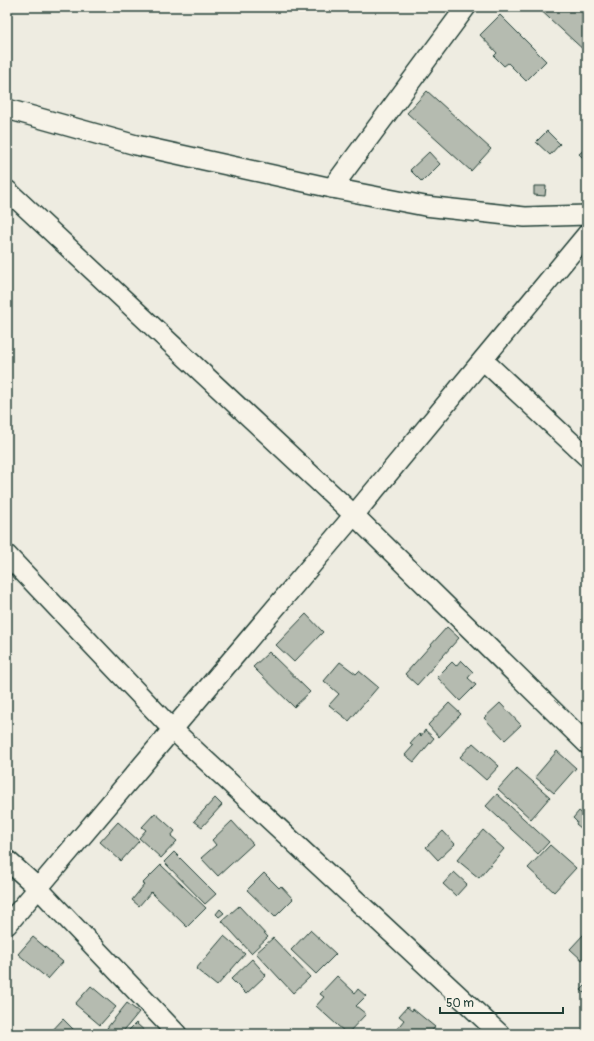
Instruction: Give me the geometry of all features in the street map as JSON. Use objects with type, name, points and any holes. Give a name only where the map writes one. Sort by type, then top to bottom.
[{"type":"street","points":[[332,188],[466,7]]},
{"type":"street","points":[[7,109],[136,145],[332,188],[425,206],[525,217],[587,215]]},
{"type":"street","points":[[7,190],[354,515],[587,744]]},
{"type":"street","points":[[7,925],[354,515],[587,234]]},
{"type":"street","points":[[483,360],[587,457]]},
{"type":"street","points":[[7,555],[172,729],[500,1034]]},
{"type":"street","points":[[7,860],[38,888],[176,1034]]},
{"type":"building","points":[[537,7],[587,7],[587,53]]},
{"type":"building","points":[[500,15],[546,61],[526,81],[508,63],[504,66],[494,56],[497,53],[480,35]]},
{"type":"building","points":[[427,91],[491,149],[471,171],[407,113]]},
{"type":"building","points":[[547,131],[560,144],[550,155],[536,142]]},
{"type":"building","points":[[587,141],[587,162],[579,154],[586,148],[583,145]]},
{"type":"building","points":[[429,152],[440,164],[422,182],[410,170]]},
{"type":"building","points":[[587,162],[587,170],[583,166]]},
{"type":"building","points":[[534,186],[546,186],[545,196],[534,195]]},
{"type":"building","points":[[306,614],[323,632],[294,662],[276,645]]},
{"type":"building","points":[[447,627],[459,638],[417,685],[405,674]]},
{"type":"building","points":[[269,652],[310,692],[294,707],[253,667]]},
{"type":"building","points":[[461,660],[473,672],[468,678],[476,685],[460,701],[437,677],[452,662],[456,666]]},
{"type":"building","points":[[340,662],[356,674],[359,671],[378,687],[349,721],[329,705],[339,694],[324,681]]},
{"type":"building","points":[[449,703],[461,714],[439,737],[428,725]]},
{"type":"building","points":[[500,703],[521,725],[505,740],[484,718]]},
{"type":"building","points":[[425,730],[434,738],[414,762],[405,755],[413,746],[410,744],[419,734],[421,736]]},
{"type":"building","points":[[473,743],[499,766],[486,780],[460,757]]},
{"type":"building","points":[[557,751],[576,768],[554,793],[535,777]]},
{"type":"building","points":[[517,768],[550,797],[531,819],[498,789]]},
{"type":"building","points":[[497,794],[549,842],[538,854],[486,806]]},
{"type":"building","points":[[215,798],[222,805],[202,827],[194,821]]},
{"type":"building","points":[[579,811],[584,815],[587,811],[587,833],[576,824],[577,822],[573,818]]},
{"type":"building","points":[[155,813],[175,831],[171,836],[177,841],[161,858],[139,838],[146,830],[142,827]]},
{"type":"building","points":[[232,821],[253,844],[218,876],[201,858],[216,845],[212,840]]},
{"type":"building","points":[[118,822],[139,841],[121,861],[100,842]]},
{"type":"building","points":[[483,830],[504,849],[479,878],[457,860]]},
{"type":"building","points":[[443,831],[455,844],[438,860],[426,847]]},
{"type":"building","points":[[550,845],[576,868],[554,892],[528,868]]},
{"type":"building","points":[[174,852],[216,894],[205,904],[164,862]]},
{"type":"building","points":[[587,861],[587,873],[581,867]]},
{"type":"building","points":[[161,865],[206,908],[187,927],[151,892],[139,906],[132,900],[144,885],[142,884]]},
{"type":"building","points":[[454,872],[467,884],[456,896],[443,884]]},
{"type":"building","points":[[264,873],[279,888],[281,886],[293,899],[275,917],[247,890]]},
{"type":"building","points":[[239,906],[268,937],[251,953],[222,921]]},
{"type":"building","points":[[220,909],[224,913],[219,917],[216,914]]},
{"type":"building","points":[[310,930],[336,954],[316,974],[291,950]]},
{"type":"building","points":[[584,934],[587,936],[587,955],[582,960],[570,949]]},
{"type":"building","points":[[224,936],[245,954],[217,986],[196,969]]},
{"type":"building","points":[[33,937],[63,962],[48,979],[18,954]]},
{"type":"building","points":[[273,938],[310,977],[293,993],[256,953]]},
{"type":"building","points":[[252,959],[266,975],[246,994],[231,979]]},
{"type":"building","points":[[337,976],[355,993],[358,989],[366,996],[356,1006],[366,1014],[347,1034],[316,1006],[324,997],[320,994]]},
{"type":"building","points":[[587,984],[587,996],[581,990]]},
{"type":"building","points":[[91,986],[116,1007],[100,1025],[75,1004]]},
{"type":"building","points":[[127,1003],[139,1012],[121,1034],[114,1034],[107,1028]]},
{"type":"building","points":[[407,1007],[412,1011],[413,1009],[435,1027],[429,1034],[393,1034],[404,1020],[399,1016]]},
{"type":"building","points":[[63,1019],[78,1034],[49,1034]]},
{"type":"building","points":[[136,1023],[148,1034],[125,1034]]}]
